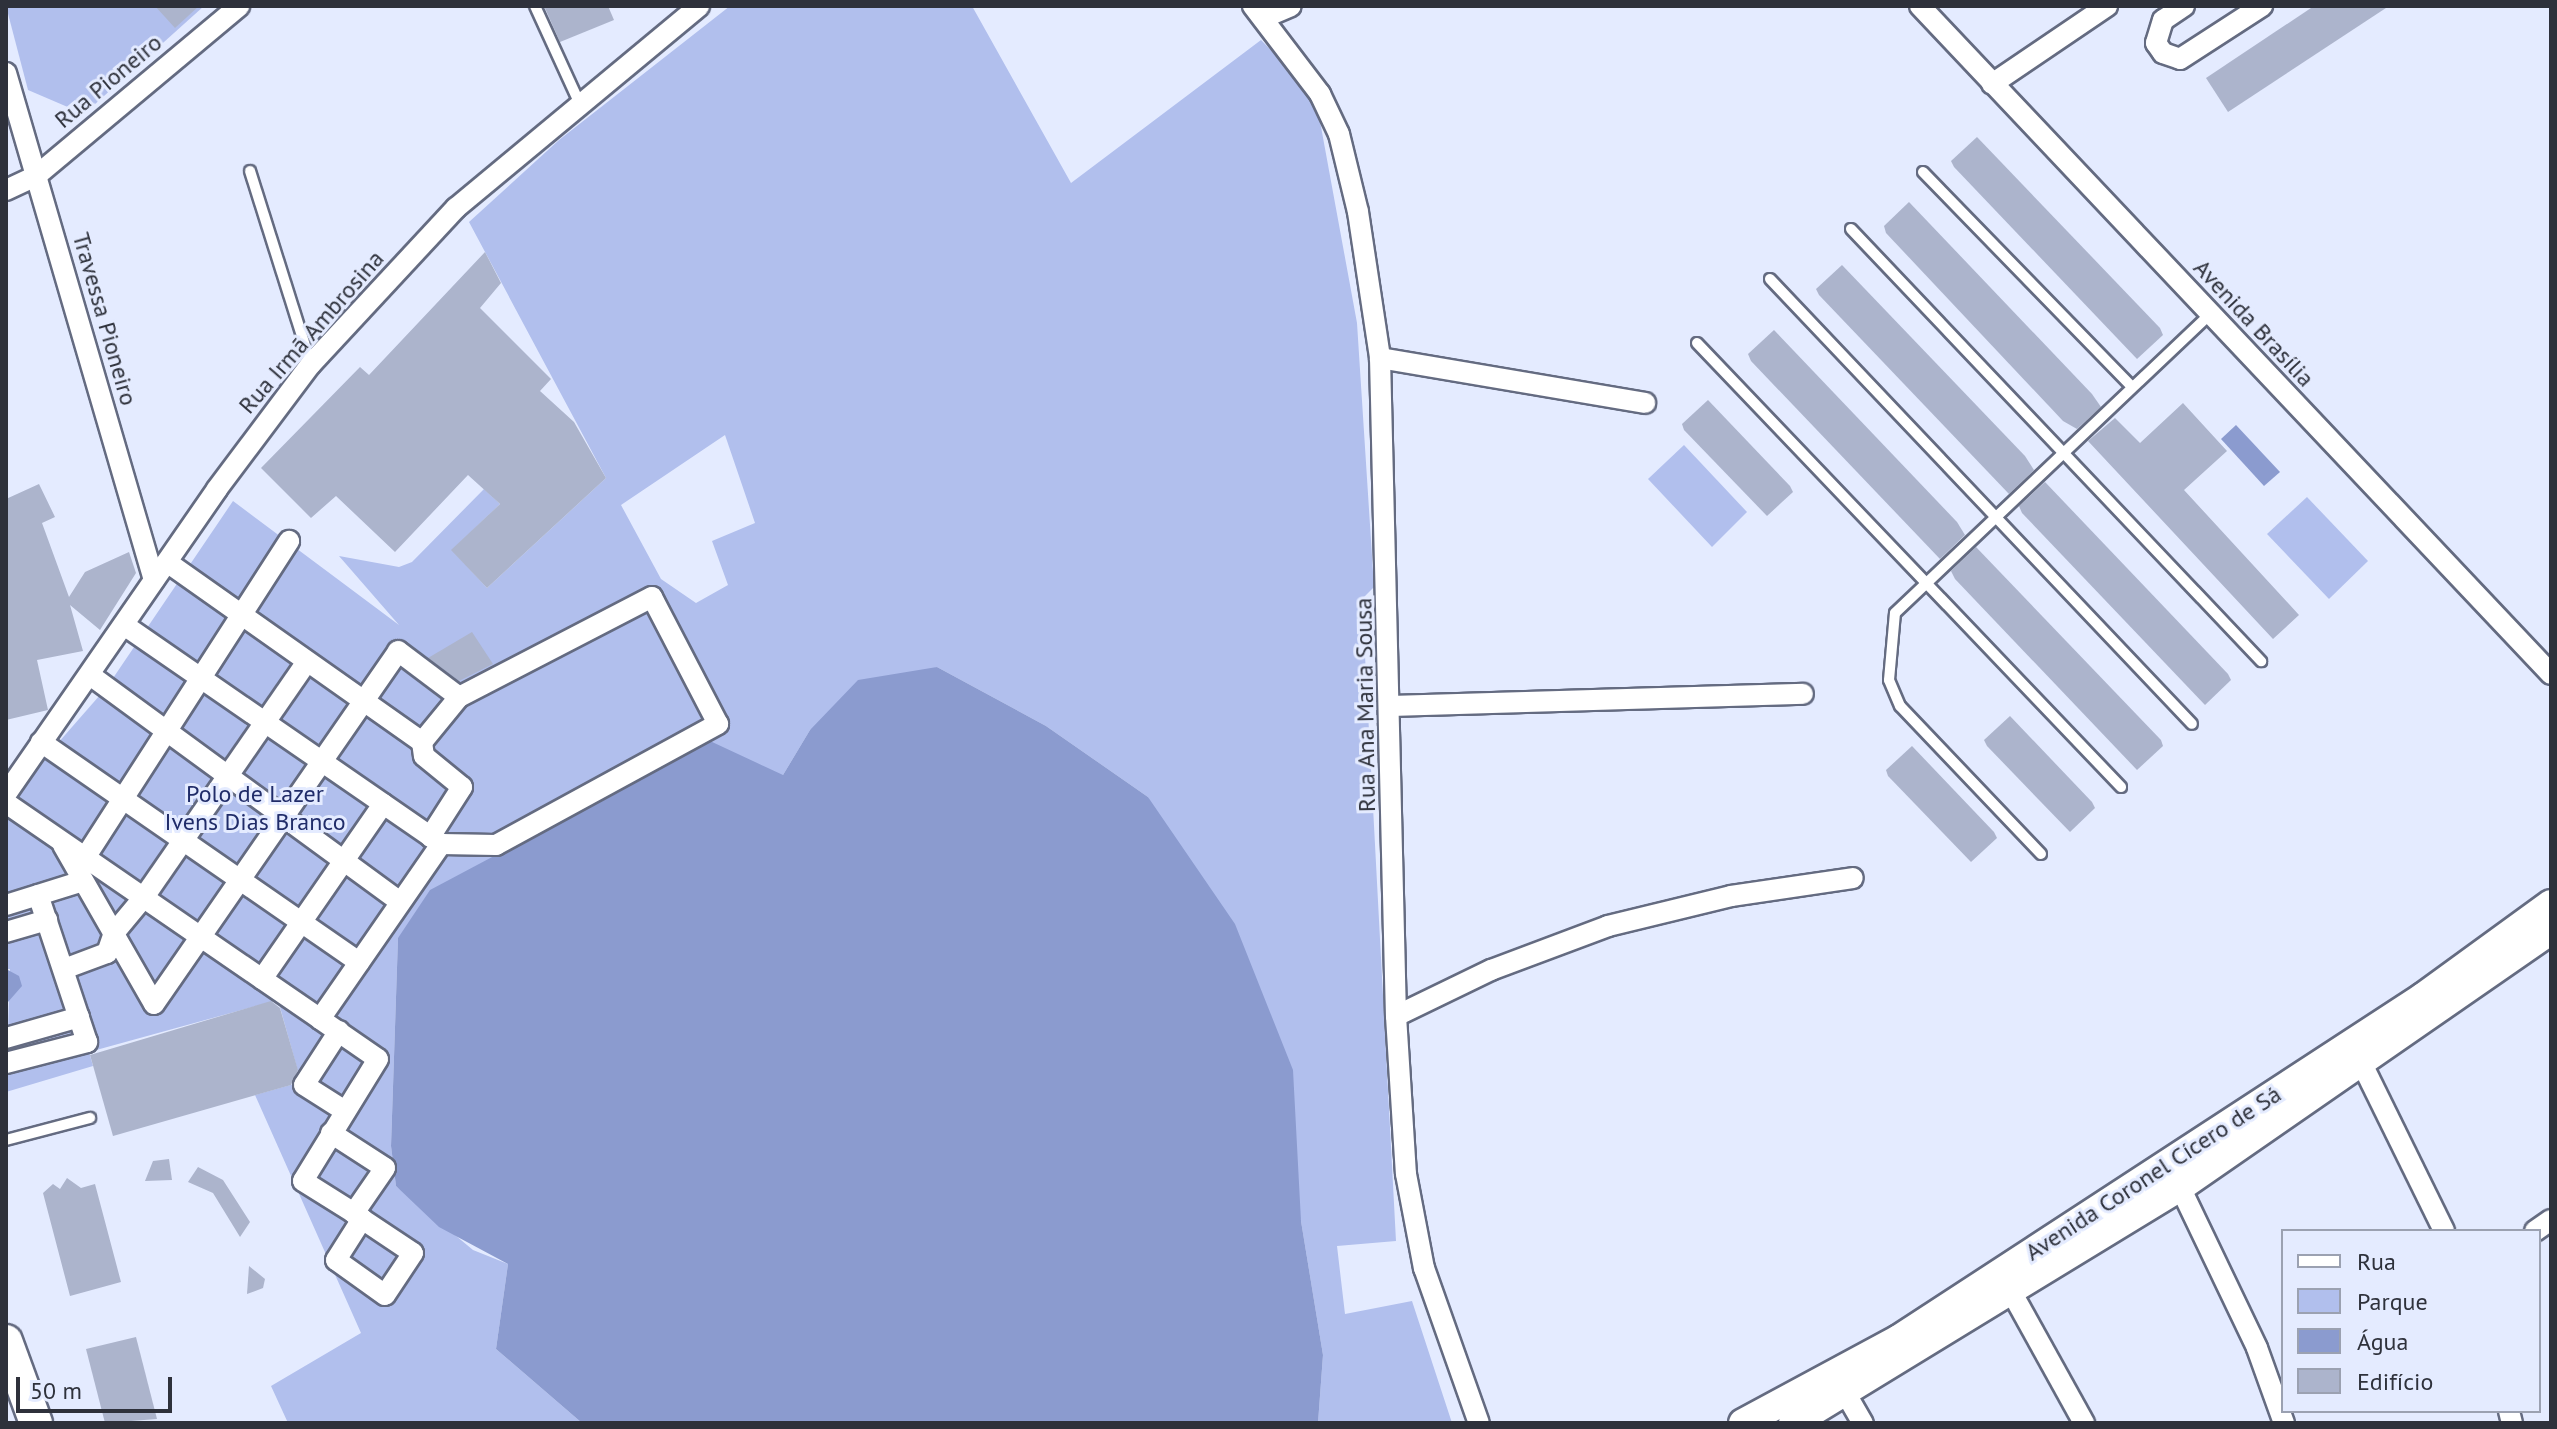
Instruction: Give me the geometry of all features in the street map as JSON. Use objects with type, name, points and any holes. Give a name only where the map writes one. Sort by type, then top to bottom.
[{"type":"main road","name":"Avenida Coronel Cícero de Sá","points":[[1743,1423],[1899,1339],[2423,997],[2551,904]]},
{"type":"main road","name":"Avenida Coronel Cícero de Sá","points":[[1793,1423],[2012,1293],[2180,1187],[2362,1064],[2551,930]]},
{"type":"main road","points":[[7,1341],[36,1423]]},
{"type":"street","name":"Rua Pioneiro","points":[[6,190],[36,176],[239,6]]},
{"type":"street","name":"Rua Irmã Ambrosina","points":[[6,794],[154,580],[311,364],[456,208],[579,102],[699,6]]},
{"type":"street","points":[[1258,12],[1291,6]]},
{"type":"street","name":"Avenida Brasília","points":[[1920,6],[2551,674]]},
{"type":"street","points":[[1992,84],[2107,6]]},
{"type":"street","points":[[2184,6],[2163,20],[2156,43],[2163,53],[2180,59],[2262,6]]},
{"type":"street","name":"Rua Ana Maria Sousa","points":[[1258,12],[1320,94],[1339,134],[1358,212],[1380,358],[1392,706],[1396,1016],[1415,1230],[1479,1423]]},
{"type":"street","name":"Travessa Pioneiro","points":[[6,73],[154,580]]},
{"type":"street","points":[[1380,358],[1645,403]]},
{"type":"street","points":[[6,905],[38,895],[82,869],[122,797],[204,681],[289,541]]},
{"type":"street","points":[[167,562],[422,742],[424,756],[462,787],[400,902],[320,1019]]},
{"type":"street","points":[[124,625],[435,840],[496,845],[718,724],[652,597],[459,697],[422,742]]},
{"type":"street","points":[[6,803],[59,838],[82,869],[154,1004],[203,938],[398,651],[459,697]]},
{"type":"street","points":[[64,969],[107,953],[114,933],[144,897],[225,775],[307,662]]},
{"type":"street","points":[[90,675],[400,902]]},
{"type":"street","points":[[1392,706],[1803,694]]},
{"type":"street","points":[[41,742],[359,962]]},
{"type":"street","points":[[262,979],[304,924],[383,804]]},
{"type":"street","points":[[82,869],[144,897],[378,1059],[331,1133],[303,1181],[358,1216],[385,1168],[331,1133]]},
{"type":"street","points":[[1396,1016],[1491,970],[1608,926],[1731,896],[1853,878]]},
{"type":"street","points":[[6,1063],[87,1042],[38,895]]},
{"type":"street","points":[[6,932],[47,920]]},
{"type":"street","points":[[6,1038],[79,1017]]},
{"type":"street","points":[[339,1031],[304,1085],[345,1111]]},
{"type":"street","points":[[2362,1064],[2443,1229]]},
{"type":"street","points":[[2180,1187],[2257,1348],[2284,1423]]},
{"type":"street","points":[[2012,1293],[2084,1423]]},
{"type":"street","points":[[1846,1394],[1863,1423]]},
{"type":"lane","points":[[535,6],[579,102]]},
{"type":"lane","points":[[250,171],[311,364]]},
{"type":"lane","points":[[1923,172],[2132,387]]},
{"type":"lane","points":[[1851,229],[2261,661]]},
{"type":"lane","points":[[1770,279],[2192,724]]},
{"type":"lane","points":[[2041,854],[1892,693],[1895,613],[1924,580],[2210,314]]},
{"type":"lane","points":[[1697,343],[2121,787]]},
{"type":"lane","points":[[6,1140],[90,1118]]},
{"type":"green space","points":[[6,6],[204,6],[84,114],[28,90]]},
{"type":"green space","name":"Polo de Lazer Ivens Dias Branco","points":[[730,6],[972,6],[1071,183],[1261,40],[1315,94],[1357,323],[1374,587],[1362,599],[1396,1241],[1337,1246],[1345,1314],[1412,1301],[1452,1423],[1318,1423],[1323,1355],[1301,1221],[1148,797],[1046,726],[937,667],[810,730],[783,775],[398,938],[391,1146],[396,1186],[473,1250],[508,1264],[496,1349],[582,1423],[288,1423],[271,1386],[361,1333],[255,1095],[301,1082],[278,1000],[89,1052],[93,1066],[6,1092],[10,969],[6,969],[6,815],[51,751],[107,687],[233,501],[399,625],[339,556],[399,567],[412,562],[484,489],[500,504],[452,550],[487,588],[606,478],[469,222],[559,140]],"holes":[[[725,435],[755,523],[712,541],[728,585],[696,603],[661,579],[621,505]]]},
{"type":"green space","points":[[1684,445],[1747,512],[1712,547],[1648,479]]},
{"type":"green space","points":[[2307,497],[2368,561],[2329,599],[2267,534]]},
{"type":"water","points":[[2236,425],[2280,472],[2264,486],[2221,439]]},
{"type":"water","points":[[937,667],[1046,726],[1148,797],[1235,924],[1293,1070],[1301,1221],[1323,1355],[1318,1423],[582,1423],[496,1349],[508,1264],[439,1227],[396,1186],[391,1146],[398,938],[430,890],[710,741],[783,775],[810,730],[858,680]]},
{"type":"water","points":[[6,969],[19,976],[22,986],[8,1002]]},
{"type":"building","points":[[155,6],[199,6],[175,28]]},
{"type":"building","points":[[544,6],[608,6],[614,20],[560,42]]},
{"type":"building","points":[[2314,6],[2389,6],[2228,112],[2206,78]]},
{"type":"building","points":[[1977,137],[2160,328],[2163,335],[2137,359],[1954,167],[1951,161]]},
{"type":"building","points":[[1909,202],[2092,394],[2101,407],[2077,429],[2063,421],[1886,233],[1884,226]]},
{"type":"building","points":[[485,252],[501,283],[480,308],[551,379],[540,391],[574,422],[606,478],[487,588],[451,550],[500,504],[468,475],[395,552],[336,496],[311,518],[261,468],[360,367],[369,375]]},
{"type":"building","points":[[1842,265],[2025,456],[2034,470],[2009,494],[1819,295],[1816,289]]},
{"type":"building","points":[[1774,330],[1957,522],[1965,535],[1940,559],[1751,361],[1748,354]]},
{"type":"building","points":[[1708,400],[1790,486],[1793,492],[1767,516],[1684,430],[1682,424]]},
{"type":"building","points":[[2183,403],[2227,451],[2184,490],[2299,615],[2273,639],[2088,441],[2115,418],[2140,443]]},
{"type":"building","points":[[2045,482],[2228,674],[2231,680],[2205,705],[2022,513],[2019,506]]},
{"type":"building","points":[[39,484],[55,517],[42,523],[69,597],[85,572],[129,552],[136,573],[100,630],[70,605],[83,651],[37,660],[48,710],[6,720],[6,499]]},
{"type":"building","points":[[1976,547],[2161,740],[2163,746],[2137,770],[1955,579],[1951,571]]},
{"type":"building","points":[[472,632],[493,664],[459,681],[428,658]]},
{"type":"building","points":[[2010,716],[2092,802],[2095,808],[2070,832],[1987,746],[1984,740]]},
{"type":"building","points":[[1912,746],[1994,832],[1997,838],[1971,862],[1888,776],[1886,770]]},
{"type":"building","points":[[271,1001],[280,1008],[298,1070],[291,1085],[113,1136],[90,1055]]},
{"type":"building","points":[[169,1159],[172,1180],[145,1181],[153,1161]]},
{"type":"building","points":[[198,1167],[223,1180],[250,1222],[240,1237],[213,1193],[188,1182]]},
{"type":"building","points":[[67,1178],[81,1188],[95,1184],[121,1282],[70,1296],[43,1193],[53,1184],[60,1189]]},
{"type":"building","points":[[249,1266],[265,1279],[263,1288],[247,1294]]},
{"type":"building","points":[[136,1337],[157,1419],[105,1423],[86,1349]]}]
